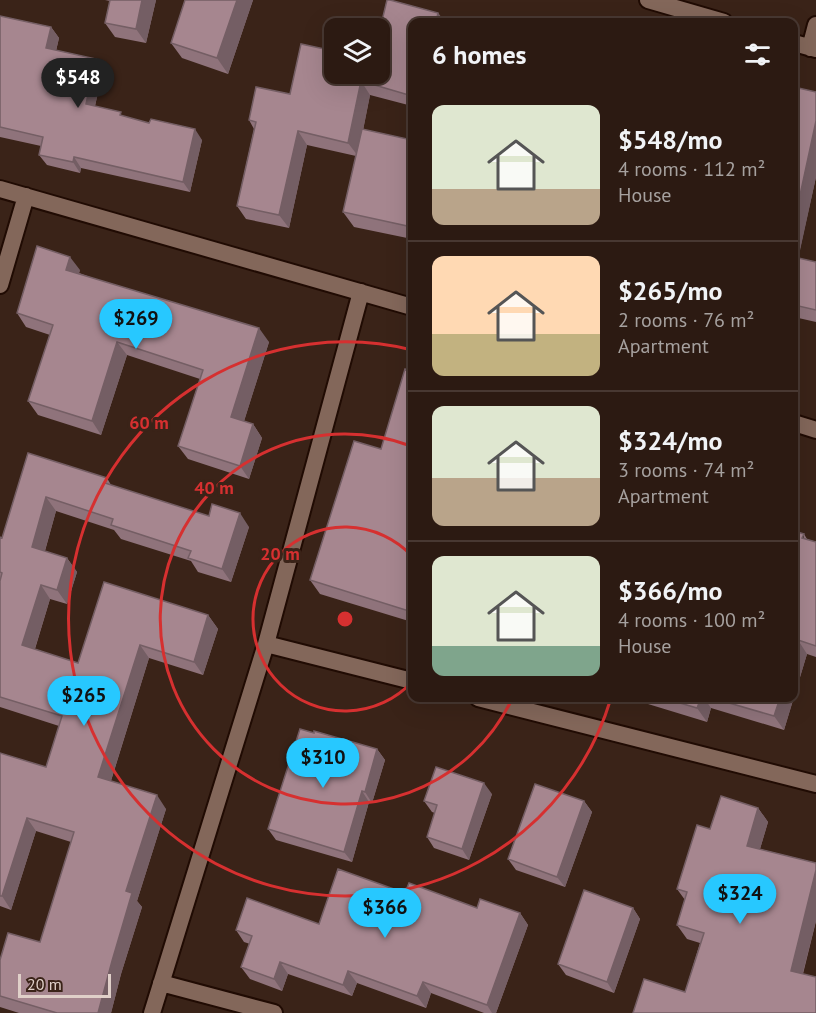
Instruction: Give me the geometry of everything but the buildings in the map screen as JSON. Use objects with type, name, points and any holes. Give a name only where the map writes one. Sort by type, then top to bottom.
[{"type":"street","points":[[648,0],[710,18]]},
{"type":"street","points":[[806,46],[816,26]]},
{"type":"street","points":[[0,189],[408,306]]},
{"type":"street","points":[[0,285],[26,196]]},
{"type":"street","points":[[152,1013],[266,644],[361,292]]},
{"type":"street","points":[[798,424],[816,430]]},
{"type":"street","points":[[266,644],[408,680]]},
{"type":"street","points":[[494,702],[816,784]]},
{"type":"street","points":[[161,983],[274,1013]]}]
